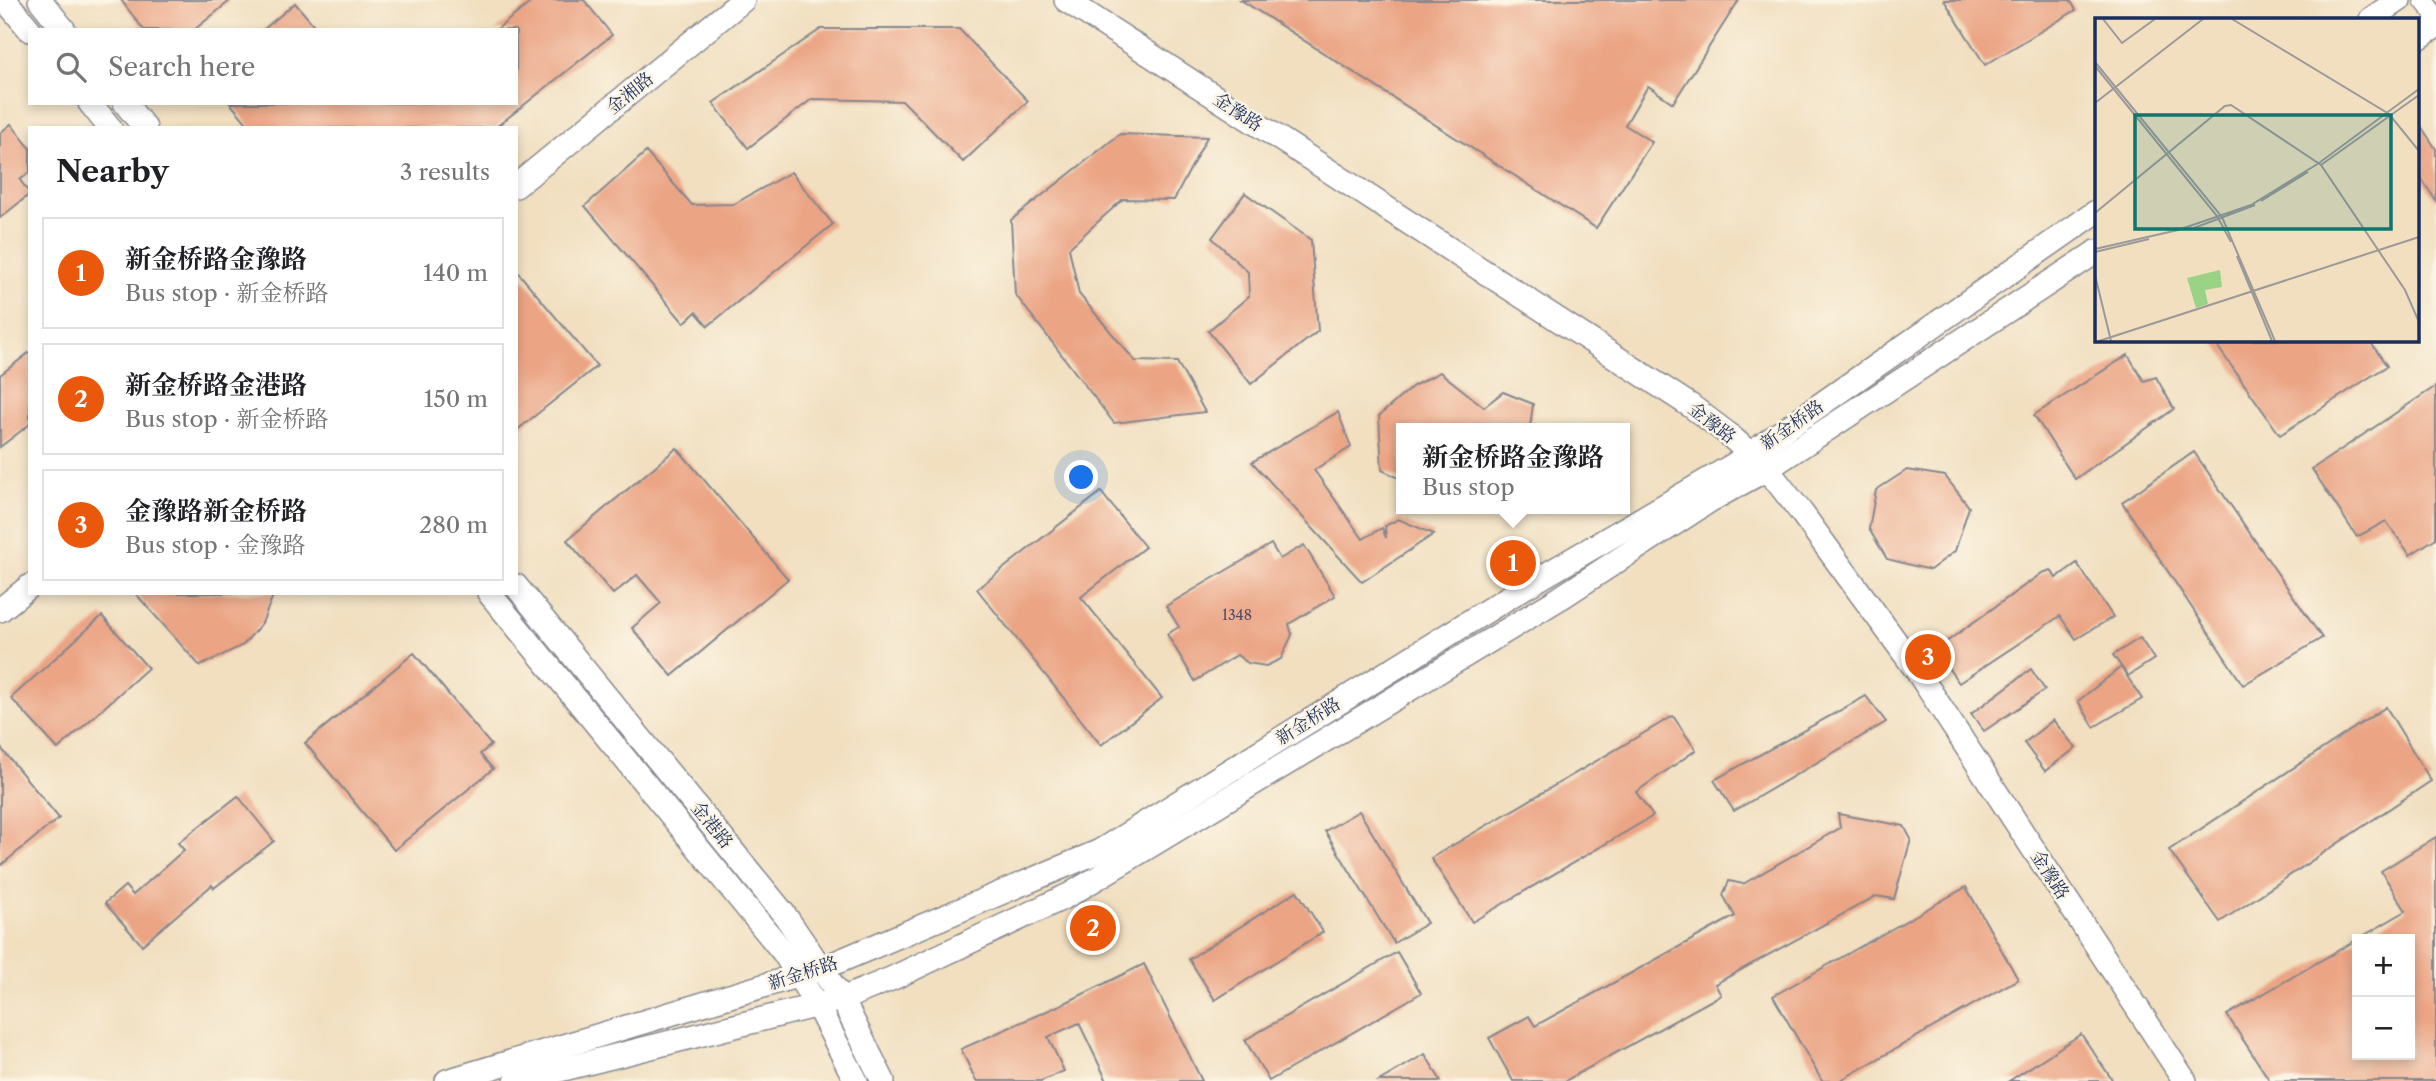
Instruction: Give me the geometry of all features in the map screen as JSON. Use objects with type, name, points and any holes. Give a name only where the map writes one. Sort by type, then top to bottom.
[{"type":"street","points":[[5,0],[28,28]]},
{"type":"street","points":[[40,0],[62,28]]},
{"type":"street","name":"金湘路","points":[[518,184],[743,0]]},
{"type":"street","name":"金豫路","points":[[1066,0],[1691,406],[1759,462],[1915,668],[2185,1081]]},
{"type":"street","points":[[2372,18],[2399,0]]},
{"type":"street","points":[[2423,0],[2436,16]]},
{"type":"street","points":[[2418,38],[2436,26]]},
{"type":"street","points":[[92,105],[108,126]]},
{"type":"street","points":[[127,105],[143,126]]},
{"type":"street","name":"新金桥路","points":[[516,1081],[842,999],[893,978],[1069,895],[1560,598],[1709,501],[2095,213]]},
{"type":"street","name":"新金桥路","points":[[447,1081],[823,968],[1100,851],[1513,594],[1759,462],[2095,253]]},
{"type":"street","points":[[0,610],[28,588]]},
{"type":"street","name":"金港路","points":[[518,588],[784,914],[842,999],[883,1081]]},
{"type":"street","name":"金港路","points":[[491,595],[770,936],[818,1007],[856,1081]]},
{"type":"building","points":[[121,0],[231,0],[196,28],[142,28]]},
{"type":"building","points":[[534,0],[584,0],[612,35],[498,126],[249,126],[232,105],[518,105],[518,28],[499,28]]},
{"type":"building","points":[[1241,0],[1739,0],[1673,103],[1648,86],[1625,125],[1652,142],[1596,228]]},
{"type":"building","points":[[1944,0],[2070,0],[2076,10],[1985,65]]},
{"type":"building","points":[[295,3],[316,28],[265,28]]},
{"type":"building","points":[[821,29],[959,29],[1028,101],[963,162],[903,101],[812,99],[748,148],[713,103]]},
{"type":"building","points":[[2418,122],[2436,149],[2436,201],[2418,174]]},
{"type":"building","points":[[11,124],[28,145],[28,174],[20,180],[28,196],[0,218],[0,133]]},
{"type":"building","points":[[1120,134],[1207,137],[1174,200],[1123,199],[1069,248],[1079,294],[1135,361],[1177,362],[1205,412],[1114,423],[1015,294],[1011,220]]},
{"type":"building","points":[[646,152],[692,205],[734,204],[791,172],[833,224],[708,326],[696,312],[684,323],[585,206]]},
{"type":"building","points":[[1245,193],[1311,240],[1318,331],[1251,384],[1208,331],[1249,296],[1248,272],[1212,238]]},
{"type":"building","points":[[518,272],[597,366],[518,429]]},
{"type":"building","points":[[2214,341],[2370,341],[2387,366],[2280,435]]},
{"type":"building","points":[[28,354],[28,426],[0,447],[0,375]]},
{"type":"building","points":[[2128,355],[2144,381],[2156,377],[2174,409],[2075,479],[2034,415]]},
{"type":"building","points":[[1440,372],[1484,407],[1503,392],[1533,404],[1531,423],[1396,423],[1396,477],[1382,470],[1379,416],[1413,386]]},
{"type":"building","points":[[2436,386],[2436,538],[2410,555],[2386,521],[2357,537],[2312,469]]},
{"type":"building","points":[[1338,412],[1351,447],[1314,470],[1363,539],[1382,528],[1386,538],[1385,526],[1398,519],[1434,534],[1362,582],[1252,462]]},
{"type":"building","points":[[677,448],[788,579],[672,676],[632,628],[661,603],[637,575],[613,594],[567,540]]},
{"type":"building","points":[[2194,452],[2322,638],[2243,685],[2122,502]]},
{"type":"building","points":[[1907,470],[1945,476],[1969,507],[1955,551],[1930,570],[1887,559],[1869,529],[1876,490]]},
{"type":"building","points":[[1101,492],[1145,547],[1081,597],[1162,698],[1101,745],[977,589]]},
{"type":"building","points":[[1271,544],[1280,559],[1304,545],[1335,596],[1289,624],[1292,635],[1281,659],[1266,666],[1248,663],[1237,655],[1195,681],[1167,634],[1179,627],[1166,606]]},
{"type":"building","points":[[2077,563],[2113,617],[2076,639],[2060,616],[1959,683],[1935,650],[2042,573],[2051,570],[2056,578]]},
{"type":"building","points":[[137,595],[273,595],[262,623],[243,645],[200,666]]},
{"type":"building","points":[[102,616],[148,668],[58,749],[11,698]]},
{"type":"building","points":[[2140,638],[2154,659],[2128,676],[2113,655]]},
{"type":"building","points":[[414,653],[491,745],[480,754],[493,769],[394,850],[305,743]]},
{"type":"building","points":[[2121,667],[2142,699],[2094,727],[2078,701]]},
{"type":"building","points":[[2031,669],[2045,690],[1984,731],[1971,714]]},
{"type":"building","points":[[1866,696],[1886,722],[1734,811],[1714,780]]},
{"type":"building","points":[[2386,707],[2431,781],[2220,922],[2169,850]]},
{"type":"building","points":[[1673,716],[1696,750],[1636,792],[1653,816],[1472,922],[1431,858]]},
{"type":"building","points":[[2053,720],[2076,748],[2045,771],[2024,743]]},
{"type":"building","points":[[0,747],[59,818],[0,866]]},
{"type":"building","points":[[238,796],[274,841],[214,888],[212,885],[142,945],[105,903],[125,886],[133,895],[184,850],[178,843]]},
{"type":"building","points":[[1359,811],[1427,923],[1394,943],[1325,831]]},
{"type":"building","points":[[1838,814],[1904,826],[1911,839],[1894,899],[1876,896],[1715,984],[1721,995],[1565,1081],[1513,1081],[1489,1038],[1529,1016],[1535,1026],[1735,916],[1723,895],[1729,881],[1743,884],[1840,828]]},
{"type":"building","points":[[2436,837],[2436,1081],[2270,1081],[2227,1015],[2352,942],[2352,1060],[2415,1060],[2415,934],[2367,934],[2406,911],[2381,871]]},
{"type":"building","points":[[1966,887],[2018,979],[1839,1081],[1822,1081],[1773,996]]},
{"type":"building","points":[[1297,891],[1323,932],[1215,1000],[1189,959]]},
{"type":"building","points":[[1397,952],[1421,993],[1269,1081],[1245,1040]]},
{"type":"building","points":[[1144,964],[1202,1081],[1107,1081],[1079,1023],[1048,1037],[1064,1071],[1041,1081],[976,1081],[961,1049]]},
{"type":"building","points":[[2081,1034],[2113,1081],[2009,1081]]},
{"type":"building","points":[[1425,1054],[1441,1081],[1379,1081]]},
{"type":"place","name":"新金桥路金豫路","points":[[1513,563]]},
{"type":"place","name":"金豫路新金桥路","points":[[1928,657]]},
{"type":"place","name":"新金桥路金港路","points":[[1093,928]]}]
